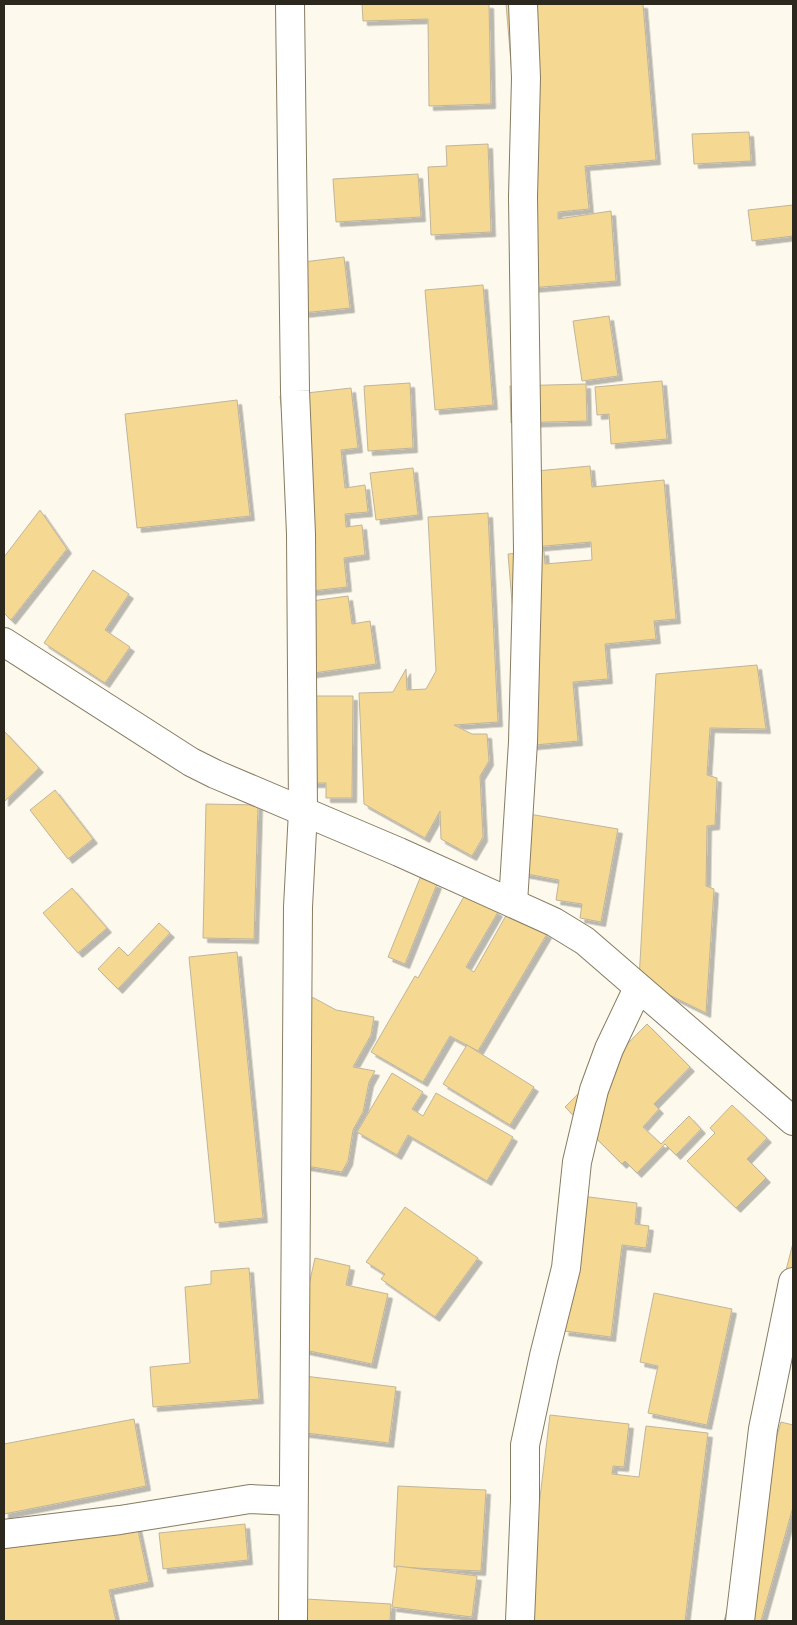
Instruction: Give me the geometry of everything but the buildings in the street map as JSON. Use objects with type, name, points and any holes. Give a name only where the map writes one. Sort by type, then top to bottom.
[{"type":"street","points":[[290,4],[294,382],[302,534],[303,811],[298,907],[293,1621]]},
{"type":"street","points":[[513,903],[523,742],[528,550],[523,197],[526,78],[523,4]]},
{"type":"street","points":[[4,642],[191,762],[554,922],[585,941],[638,988],[790,1111]]},
{"type":"street","points":[[520,1621],[525,1500],[525,1445],[544,1356],[566,1268],[577,1162],[594,1090],[609,1049],[638,988]]},
{"type":"street","points":[[740,1621],[763,1430],[793,1282]]},
{"type":"street","points":[[4,1534],[120,1520],[250,1499],[293,1501]]}]
